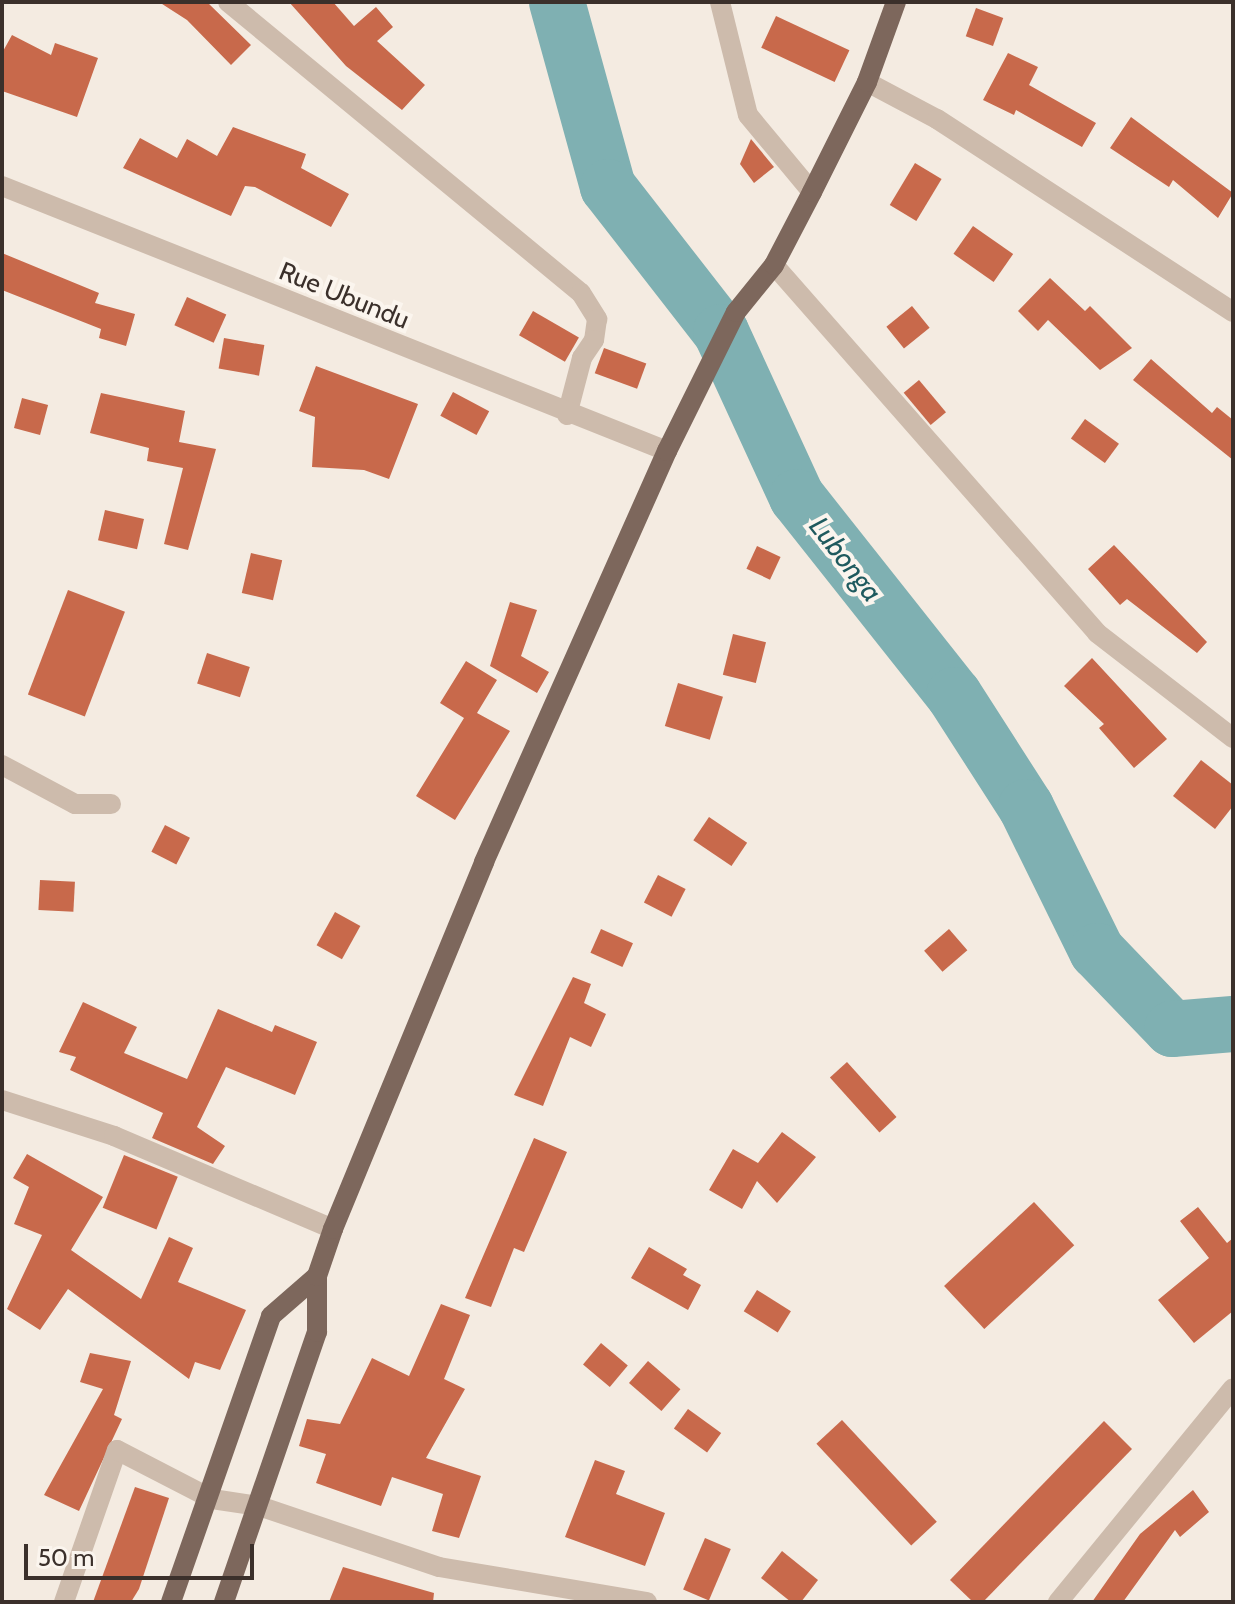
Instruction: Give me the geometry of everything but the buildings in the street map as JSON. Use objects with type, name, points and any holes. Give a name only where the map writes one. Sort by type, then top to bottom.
[{"type":"main road","points":[[224,1602],[317,1332],[317,1276],[333,1229],[484,862],[667,451],[736,312],[774,265],[812,192],[867,82],[896,2]]},
{"type":"main road","points":[[171,1602],[212,1499],[271,1316],[317,1276]]},
{"type":"street","points":[[228,2],[581,293],[597,319],[594,340],[582,358],[567,415]]},
{"type":"street","points":[[720,2],[748,115],[812,192]]},
{"type":"street","points":[[867,82],[937,119],[1233,312]]},
{"type":"street","name":"Rue Ubundu","points":[[2,186],[567,415],[667,451]]},
{"type":"street","points":[[774,265],[1097,633],[1233,738]]},
{"type":"street","points":[[2,765],[75,804],[111,804]]},
{"type":"street","points":[[2,1100],[114,1136],[333,1229]]},
{"type":"street","points":[[1058,1602],[1233,1388]]},
{"type":"street","points":[[64,1602],[117,1450],[212,1499],[259,1506],[439,1567],[647,1602]]},
{"type":"waterway","name":"Lubonga","points":[[557,2],[608,187],[721,332],[797,497],[954,695],[1026,807],[1097,951],[1172,1029],[1233,1024]]}]
